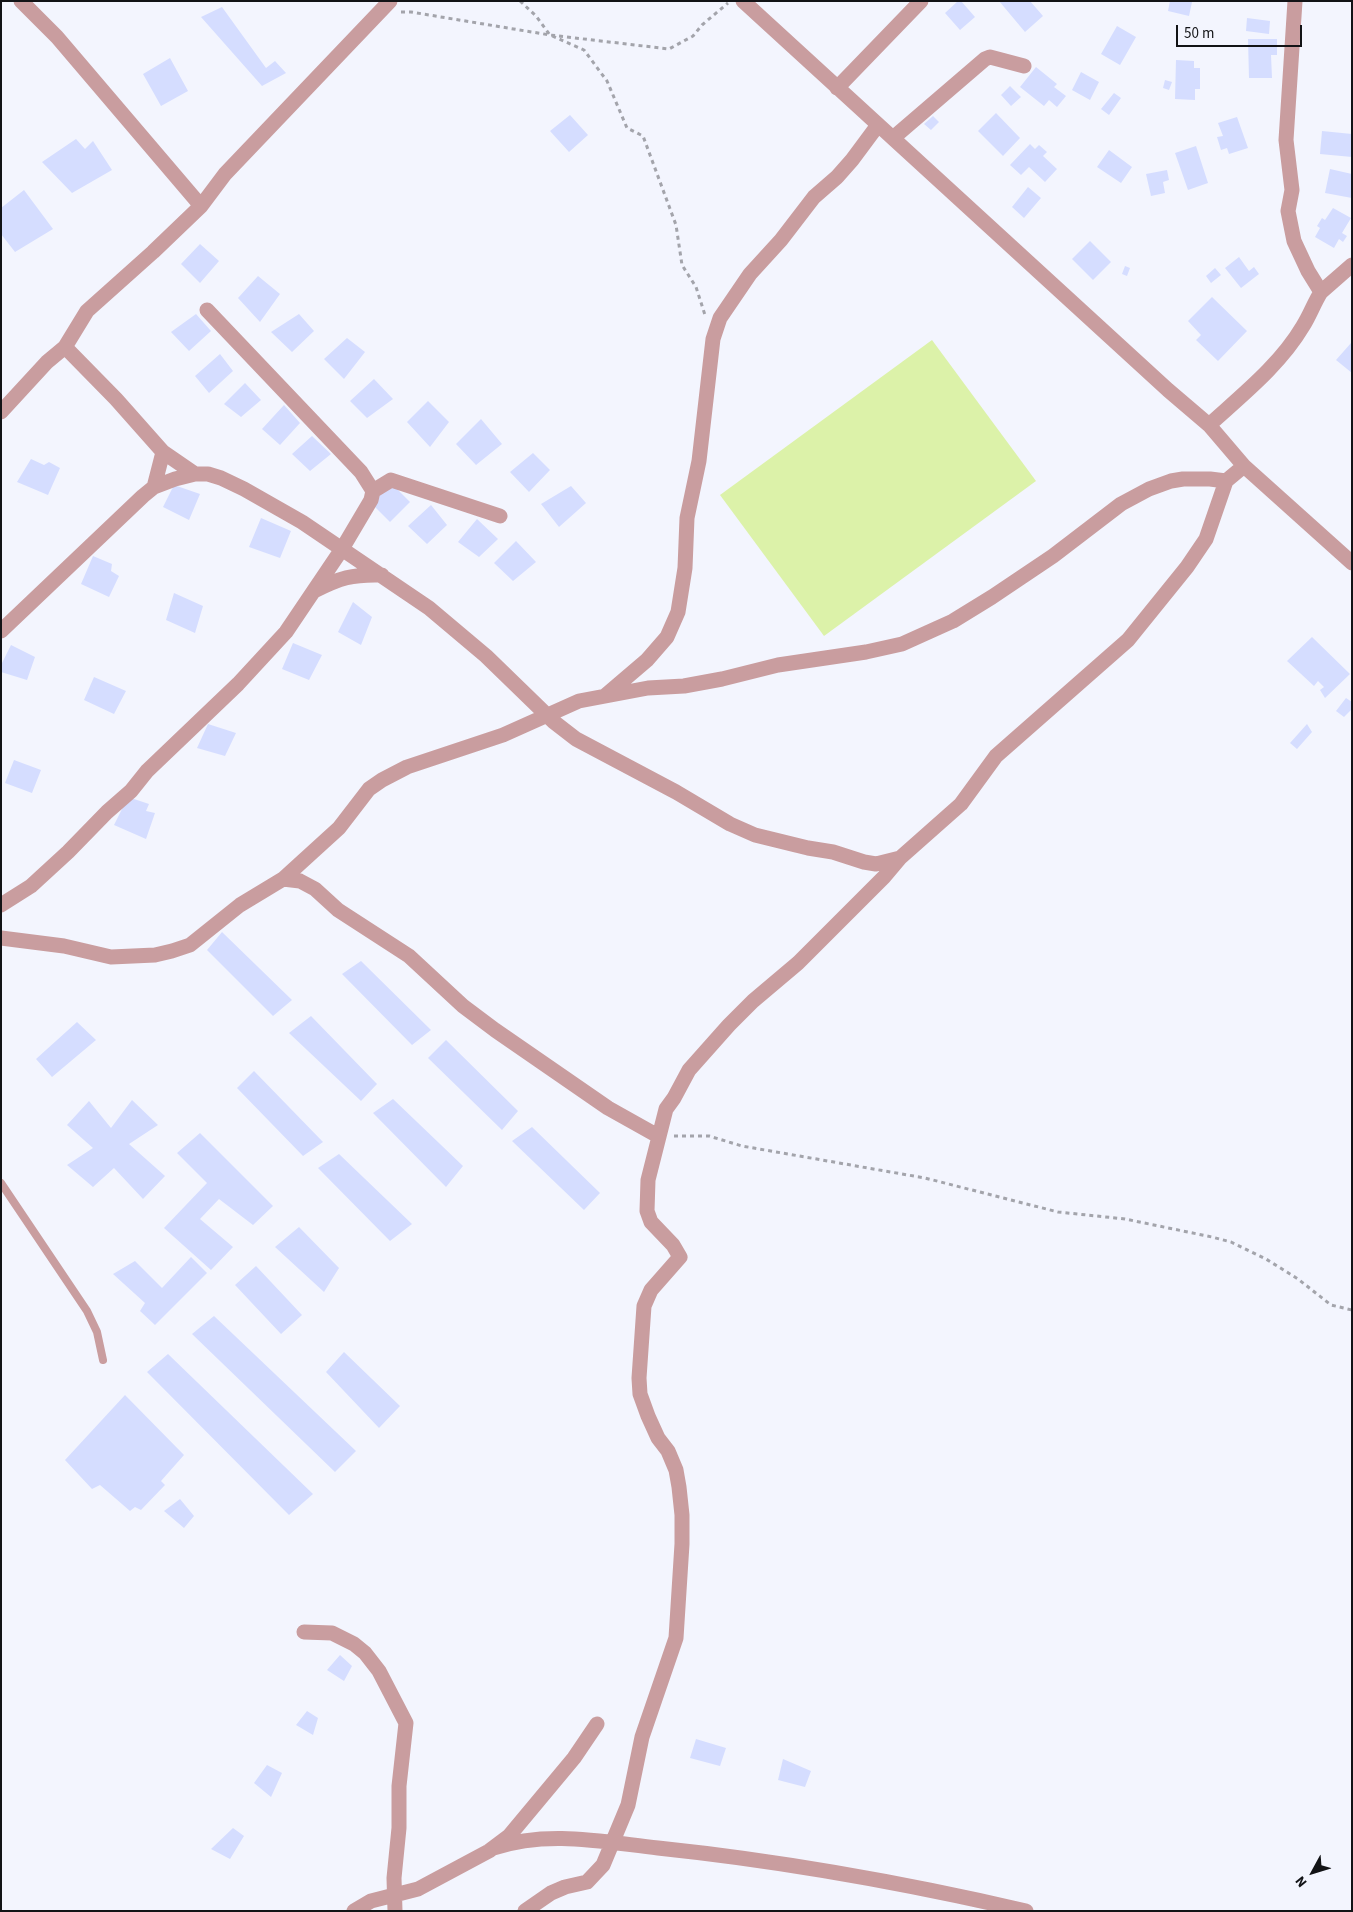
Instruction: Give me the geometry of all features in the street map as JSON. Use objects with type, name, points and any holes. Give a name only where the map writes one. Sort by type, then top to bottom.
[{"type":"street","points":[[22,1],[57,37],[201,206]]},
{"type":"street","points":[[1,412],[47,362],[65,347],[87,311],[201,206],[225,174],[390,1]]},
{"type":"street","points":[[837,88],[921,1]]},
{"type":"street","points":[[1295,1],[1286,140],[1292,190],[1288,211],[1294,241],[1308,271],[1321,292]]},
{"type":"street","points":[[749,3],[837,88],[1168,390],[1210,425],[1244,466],[1352,564]]},
{"type":"street","points":[[893,138],[985,59],[990,57],[1024,66]]},
{"type":"street","points":[[605,696],[647,660],[670,634],[678,612],[684,575],[687,518],[699,461],[713,339],[720,318],[750,274],[781,240],[814,197],[837,177],[852,160],[878,125]]},
{"type":"street","points":[[1210,425],[1262,376],[1286,350],[1304,326],[1321,292],[1352,265]]},
{"type":"street","points":[[207,310],[361,472],[373,491]]},
{"type":"street","points":[[65,347],[116,399],[162,452],[195,474]]},
{"type":"street","points":[[154,487],[162,452]]},
{"type":"street","points":[[525,1911],[565,1886],[588,1882],[603,1865],[614,1843],[628,1805],[643,1732],[676,1638],[681,1576],[682,1515],[676,1470],[668,1451],[658,1438],[648,1416],[639,1386],[644,1306],[651,1290],[680,1257],[673,1244],[651,1222],[647,1211],[648,1180],[666,1109],[689,1070],[747,1007],[798,964],[884,877],[900,858],[962,804],[996,756],[1128,640],[1206,540],[1226,481],[1244,466]]},
{"type":"street","points":[[1,631],[154,487],[195,474],[208,474],[244,489],[302,522],[430,608],[486,656],[565,732],[576,739],[676,792],[730,824],[755,835],[801,847],[833,852],[876,864],[900,858]]},
{"type":"street","points":[[1,938],[56,945],[111,957],[155,955],[172,951],[190,944],[240,905],[282,879],[338,828],[369,789],[408,767],[503,735],[579,702],[648,688],[693,684],[778,665],[866,652],[902,644],[953,621],[984,602],[1053,556],[1121,504],[1150,489],[1184,479],[1226,481]]},
{"type":"street","points":[[1,905],[30,886],[68,852],[107,812],[131,791],[152,766],[238,684],[286,632],[369,506],[373,491],[390,480],[500,516]]},
{"type":"street","points":[[314,591],[343,578],[361,575],[382,575]]},
{"type":"street","points":[[282,879],[300,881],[315,889],[338,910],[408,956],[463,1006],[503,1036],[608,1108],[658,1136]]},
{"type":"street","points":[[304,1632],[332,1633],[354,1644],[365,1653],[379,1671],[406,1723],[399,1786],[399,1828],[394,1878],[395,1911]]},
{"type":"street","points":[[354,1911],[371,1901],[418,1889],[494,1848],[521,1824],[574,1758],[596,1724]]},
{"type":"street","points":[[494,1848],[526,1839],[548,1838],[614,1843],[758,1859],[906,1885],[1026,1911]]},
{"type":"lane","points":[[1,1183],[87,1311],[96,1332],[103,1360]]},
{"type":"path","points":[[520,1],[536,16],[550,35],[584,50],[607,81],[627,128],[643,136],[676,225],[682,265],[696,287],[713,339]]},
{"type":"path","points":[[380,13],[411,12],[550,35],[669,49],[693,36],[702,25],[730,1]]},
{"type":"path","points":[[658,1136],[709,1136],[742,1146],[925,1178],[1058,1212],[1117,1218],[1212,1237],[1231,1242],[1266,1259],[1298,1279],[1331,1305],[1352,1310]]},
{"type":"green space","points":[[932,340],[1036,481],[824,636],[720,495]]},
{"type":"building","points":[[958,1],[961,1],[975,17],[960,30],[945,13]]},
{"type":"building","points":[[999,1],[1030,1],[1043,16],[1025,32]]},
{"type":"building","points":[[1170,1],[1192,2],[1189,16],[1168,11]]},
{"type":"building","points":[[222,7],[266,68],[275,61],[286,73],[262,86],[201,17]]},
{"type":"building","points":[[1247,18],[1270,21],[1269,34],[1246,31]]},
{"type":"building","points":[[1117,26],[1136,37],[1120,65],[1101,54]]},
{"type":"building","points":[[1248,39],[1277,39],[1277,55],[1271,55],[1272,78],[1249,78]]},
{"type":"building","points":[[170,58],[188,91],[161,106],[143,74]]},
{"type":"building","points":[[1176,60],[1194,61],[1194,68],[1200,68],[1200,89],[1195,89],[1195,100],[1175,99]]},
{"type":"building","points":[[1036,67],[1057,84],[1054,87],[1066,96],[1057,107],[1049,100],[1044,106],[1020,87]]},
{"type":"building","points":[[1081,72],[1099,82],[1090,100],[1072,90]]},
{"type":"building","points":[[1165,80],[1172,82],[1169,90],[1163,88]]},
{"type":"building","points":[[1010,86],[1021,97],[1011,106],[1001,95]]},
{"type":"building","points":[[1114,93],[1121,98],[1109,115],[1101,109]]},
{"type":"building","points":[[996,113],[1020,138],[1003,156],[978,131]]},
{"type":"building","points":[[570,115],[588,135],[569,152],[550,131]]},
{"type":"building","points":[[933,116],[939,122],[931,130],[924,124]]},
{"type":"building","points":[[1237,117],[1248,148],[1229,154],[1227,148],[1221,150],[1217,137],[1223,136],[1218,123]]},
{"type":"building","points":[[1322,131],[1352,134],[1352,157],[1320,154]]},
{"type":"building","points":[[76,139],[85,149],[93,141],[112,170],[72,193],[42,162]]},
{"type":"building","points":[[1030,144],[1035,149],[1039,145],[1047,152],[1043,156],[1057,169],[1045,182],[1029,167],[1021,175],[1010,165]]},
{"type":"building","points":[[1196,146],[1208,183],[1188,190],[1175,153]]},
{"type":"building","points":[[1109,150],[1132,167],[1121,183],[1097,167]]},
{"type":"building","points":[[1330,169],[1352,174],[1352,198],[1325,193]]},
{"type":"building","points":[[1167,170],[1169,180],[1163,182],[1165,193],[1151,196],[1146,174]]},
{"type":"building","points":[[1028,187],[1041,198],[1024,218],[1012,207]]},
{"type":"building","points":[[24,190],[53,229],[15,252],[1,234],[1,208]]},
{"type":"building","points":[[1333,208],[1351,218],[1342,233],[1347,236],[1343,242],[1339,239],[1334,248],[1315,237],[1320,228],[1317,226],[1322,218],[1325,220]]},
{"type":"building","points":[[1090,241],[1111,262],[1093,280],[1072,259]]},
{"type":"building","points":[[200,244],[219,261],[200,283],[181,264]]},
{"type":"building","points":[[1239,257],[1249,271],[1254,267],[1259,274],[1241,288],[1225,268]]},
{"type":"building","points":[[1125,266],[1130,268],[1127,276],[1122,274]]},
{"type":"building","points":[[1215,268],[1221,275],[1211,283],[1206,276]]},
{"type":"building","points":[[258,276],[280,294],[260,322],[238,298]]},
{"type":"building","points":[[1212,297],[1247,331],[1218,361],[1196,340],[1201,335],[1188,321]]},
{"type":"building","points":[[196,314],[211,331],[189,351],[171,332]]},
{"type":"building","points":[[299,314],[314,331],[292,352],[271,332]]},
{"type":"building","points":[[347,338],[365,352],[344,379],[324,359]]},
{"type":"building","points":[[1352,344],[1352,373],[1336,360]]},
{"type":"building","points":[[220,354],[233,371],[209,393],[195,376]]},
{"type":"building","points":[[374,379],[393,399],[367,418],[350,401]]},
{"type":"building","points":[[245,383],[261,400],[241,417],[224,404]]},
{"type":"building","points":[[428,401],[449,422],[430,447],[407,422]]},
{"type":"building","points":[[284,405],[300,423],[280,445],[262,429]]},
{"type":"building","points":[[481,419],[502,444],[476,465],[456,444]]},
{"type":"building","points":[[312,436],[331,454],[310,471],[292,454]]},
{"type":"building","points":[[533,453],[550,470],[529,492],[510,472]]},
{"type":"building","points":[[31,459],[44,465],[49,462],[60,468],[48,495],[17,482]]},
{"type":"building","points":[[389,481],[410,502],[390,522],[371,503]]},
{"type":"building","points":[[174,485],[200,494],[189,520],[163,507]]},
{"type":"building","points":[[571,486],[586,503],[559,527],[541,504]]},
{"type":"building","points":[[431,505],[447,525],[427,544],[408,526]]},
{"type":"building","points":[[261,518],[291,531],[280,558],[249,547]]},
{"type":"building","points":[[477,519],[498,539],[479,557],[458,542]]},
{"type":"building","points":[[516,541],[536,562],[513,581],[494,563]]},
{"type":"building","points":[[93,556],[112,564],[111,571],[119,576],[109,597],[81,584]]},
{"type":"building","points":[[174,593],[203,606],[195,633],[166,620]]},
{"type":"building","points":[[353,602],[372,617],[361,645],[338,632]]},
{"type":"building","points":[[1312,637],[1350,674],[1325,698],[1320,690],[1324,687],[1318,681],[1314,686],[1287,661]]},
{"type":"building","points":[[293,643],[322,655],[309,680],[282,669]]},
{"type":"building","points":[[11,645],[35,657],[27,680],[1,672],[1,665]]},
{"type":"building","points":[[94,677],[126,691],[114,714],[84,700]]},
{"type":"building","points":[[1346,698],[1352,702],[1352,709],[1344,717],[1336,711]]},
{"type":"building","points":[[208,724],[236,733],[225,756],[197,748]]},
{"type":"building","points":[[1307,724],[1312,732],[1297,749],[1290,743]]},
{"type":"building","points":[[14,760],[41,770],[32,793],[5,783]]},
{"type":"building","points":[[128,797],[149,804],[146,811],[155,813],[146,839],[114,825]]},
{"type":"building","points":[[222,932],[292,1000],[273,1016],[207,950]]},
{"type":"building","points":[[361,961],[431,1030],[412,1045],[342,974]]},
{"type":"building","points":[[311,1016],[377,1084],[361,1101],[289,1033]]},
{"type":"building","points":[[77,1022],[96,1040],[52,1077],[36,1059]]},
{"type":"building","points":[[446,1040],[518,1111],[502,1130],[428,1058]]},
{"type":"building","points":[[254,1071],[323,1142],[303,1156],[237,1088]]},
{"type":"building","points":[[393,1099],[463,1166],[446,1187],[373,1113]]},
{"type":"building","points":[[132,1100],[158,1125],[129,1144],[165,1176],[143,1199],[114,1168],[93,1187],[67,1165],[93,1148],[67,1125],[89,1101],[111,1128]]},
{"type":"building","points":[[532,1127],[600,1193],[584,1210],[512,1141]]},
{"type":"building","points":[[200,1133],[273,1206],[253,1225],[219,1199],[200,1219],[233,1247],[211,1270],[164,1228],[207,1183],[177,1153]]},
{"type":"building","points":[[339,1154],[412,1224],[390,1241],[318,1168]]},
{"type":"building","points":[[299,1227],[339,1268],[324,1292],[275,1247]]},
{"type":"building","points":[[191,1257],[207,1273],[155,1325],[140,1311],[145,1303],[113,1274],[135,1261],[162,1288]]},
{"type":"building","points":[[256,1266],[302,1315],[281,1334],[235,1285]]},
{"type":"building","points":[[214,1316],[356,1451],[335,1472],[192,1334]]},
{"type":"building","points":[[344,1352],[400,1406],[379,1428],[326,1372]]},
{"type":"building","points":[[168,1354],[313,1494],[289,1515],[147,1372]]},
{"type":"building","points":[[125,1395],[184,1455],[161,1481],[165,1485],[141,1510],[135,1507],[130,1511],[100,1485],[92,1489],[65,1460]]},
{"type":"building","points":[[180,1499],[194,1516],[184,1528],[164,1511]]},
{"type":"building","points":[[340,1655],[352,1666],[344,1681],[327,1670]]},
{"type":"building","points":[[307,1711],[318,1718],[313,1735],[296,1725]]},
{"type":"building","points":[[696,1739],[726,1748],[720,1766],[690,1758]]},
{"type":"building","points":[[783,1759],[811,1771],[805,1787],[778,1780]]},
{"type":"building","points":[[267,1765],[282,1773],[271,1797],[254,1783]]},
{"type":"building","points":[[233,1828],[244,1836],[230,1859],[211,1849]]}]
